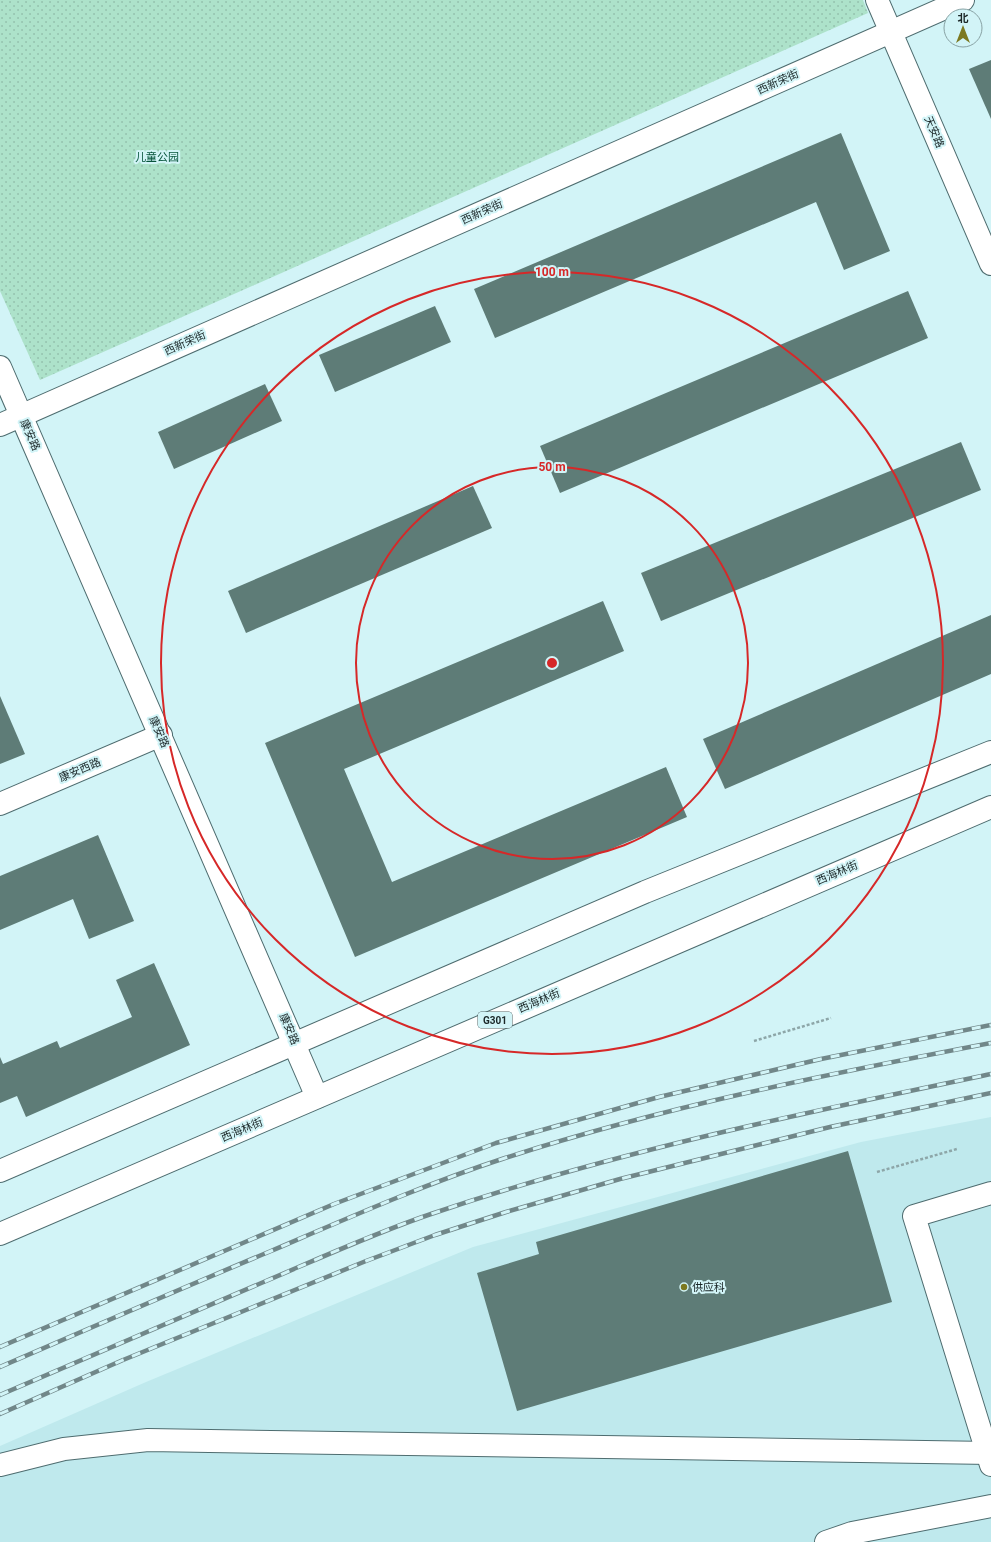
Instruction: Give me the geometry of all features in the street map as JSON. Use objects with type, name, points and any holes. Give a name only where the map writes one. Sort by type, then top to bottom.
[{"type":"main road","name":"天安路","points":[[877,0],[991,264]]},
{"type":"main road","name":"西新荣街","points":[[0,425],[964,0]]},
{"type":"main road","name":"康安路","points":[[0,367],[318,1097]]},
{"type":"main road","name":"康安西路","points":[[0,804],[161,736]]},
{"type":"main road","points":[[0,1171],[645,892],[991,752]]},
{"type":"main road","name":"西海林街","points":[[0,1234],[991,808]]},
{"type":"main road","points":[[0,1465],[64,1449],[148,1440],[990,1457],[914,1216],[991,1193]]},
{"type":"main road","points":[[826,1542],[852,1533],[991,1506]]},
{"type":"path","points":[[754,1041],[831,1018]]},
{"type":"path","points":[[877,1172],[957,1149]]},
{"type":"shaded area","points":[[991,1117],[991,1542],[0,1542],[0,1446],[146,1382],[473,1247],[861,1142]],"holes":[[[368,1435],[859,1438],[540,1438]]]},
{"type":"green space","name":"儿童公园","points":[[0,0],[863,0],[868,13],[40,380],[0,291]]},
{"type":"building","points":[[991,60],[991,119],[969,69]]},
{"type":"building","points":[[841,133],[890,251],[844,270],[816,202],[495,338],[474,289]]},
{"type":"building","points":[[908,291],[928,338],[560,493],[540,446]]},
{"type":"building","points":[[435,306],[451,342],[335,392],[319,355]]},
{"type":"building","points":[[265,384],[282,421],[174,469],[158,432]]},
{"type":"building","points":[[961,442],[981,490],[661,621],[641,573]]},
{"type":"building","points":[[473,486],[492,528],[246,633],[228,591]]},
{"type":"building","points":[[603,601],[624,651],[344,769],[392,882],[666,767],[687,817],[355,957],[265,743]]},
{"type":"building","points":[[991,615],[991,674],[725,789],[703,739]]},
{"type":"building","points":[[0,696],[25,754],[0,764]]},
{"type":"building","points":[[98,835],[134,921],[89,939],[73,899],[0,930],[0,876]]},
{"type":"building","points":[[154,963],[190,1045],[26,1117],[17,1096],[0,1103],[0,1057],[3,1064],[57,1041],[60,1048],[132,1017],[116,980]]},
{"type":"building","name":"供应科","points":[[848,1151],[892,1302],[517,1411],[477,1273],[539,1254],[536,1242]]},
{"type":"railway","points":[[0,1347],[334,1204],[496,1143],[659,1097],[821,1059],[991,1025]]},
{"type":"railway","points":[[0,1367],[387,1202],[505,1158],[685,1107],[869,1067],[991,1043]]},
{"type":"railway","points":[[0,1395],[348,1246],[431,1214],[569,1171],[709,1135],[991,1074]]},
{"type":"railway","points":[[0,1414],[123,1360],[366,1261],[435,1235],[506,1212],[620,1179],[830,1127],[991,1093]]},
{"type":"place","name":"供应科","points":[[684,1287]]}]
